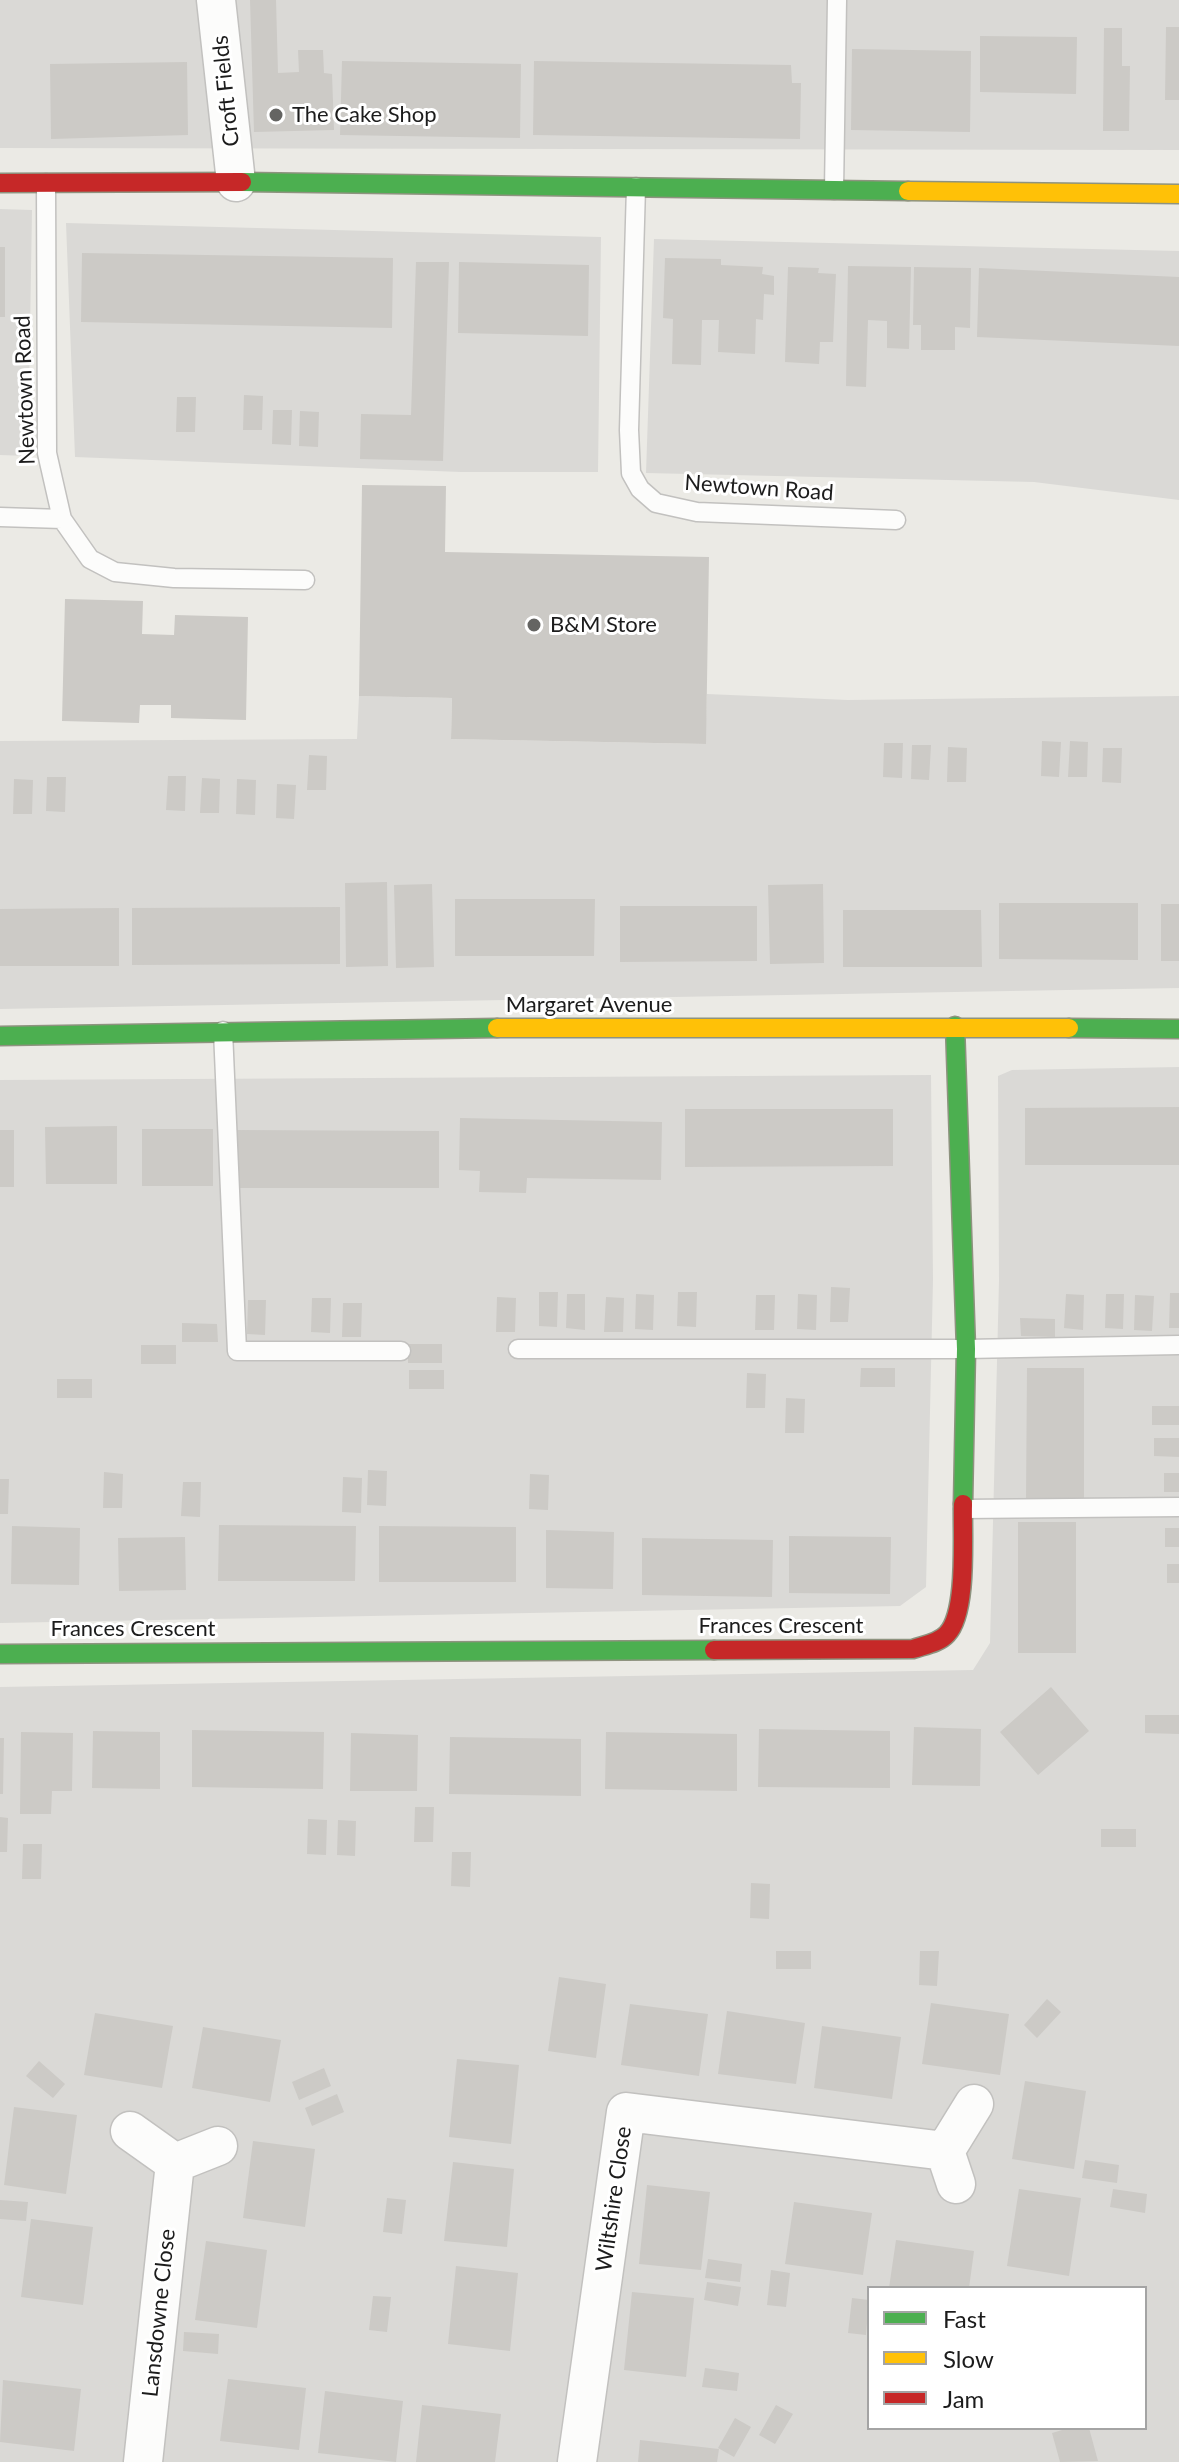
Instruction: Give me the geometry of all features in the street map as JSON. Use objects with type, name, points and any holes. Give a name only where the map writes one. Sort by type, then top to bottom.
[{"type":"street","name":"Croft Fields","points":[[216,0],[236,182]]},
{"type":"street","points":[[0,183],[236,182],[1179,194]]},
{"type":"street","name":"Margaret Avenue","points":[[0,1036],[223,1031],[955,1026],[1179,1029]]},
{"type":"street","name":"Frances Crescent","points":[[0,1654],[913,1649],[941,1640],[954,1628],[961,1603],[966,1349],[955,1026]]},
{"type":"street","name":"Wiltshire Close","points":[[577,2462],[626,2112],[951,2168],[974,2104]]},
{"type":"street","points":[[130,2131],[175,2163],[218,2146]]},
{"type":"street","name":"Lansdowne Close","points":[[143,2462],[175,2163]]},
{"type":"lane","points":[[834,190],[837,0]]},
{"type":"lane","name":"Newtown Road","points":[[46,183],[47,453],[62,519],[90,559],[115,572],[174,578],[305,580]]},
{"type":"lane","name":"Newtown Road","points":[[636,187],[629,430],[631,473],[640,489],[656,503],[697,512],[896,520]]},
{"type":"lane","points":[[0,517],[62,519]]},
{"type":"lane","points":[[223,1031],[237,1351],[401,1351]]},
{"type":"lane","points":[[518,1349],[966,1349],[1179,1345]]},
{"type":"lane","points":[[963,1509],[1179,1507]]},
{"type":"shaded area","points":[[0,0],[1179,0],[1179,150],[0,148]]},
{"type":"shaded area","points":[[0,209],[32,210],[28,456],[0,455]]},
{"type":"shaded area","points":[[66,223],[601,237],[598,472],[461,472],[75,457]]},
{"type":"shaded area","points":[[654,239],[1179,251],[1179,500],[1034,482],[646,473]]},
{"type":"shaded area","points":[[707,694],[848,700],[1179,696],[1179,988],[0,1009],[0,741],[357,739],[359,696],[452,698],[451,739],[705,744]]},
{"type":"shaded area","points":[[1179,1067],[1179,2462],[0,2462],[0,1687],[973,1670],[990,1643],[999,1281],[998,1076],[1012,1070]]},
{"type":"shaded area","points":[[931,1075],[933,1280],[926,1587],[900,1606],[0,1623],[0,1080]]},
{"type":"building","points":[[250,0],[276,0],[278,73],[299,72],[298,50],[323,50],[324,73],[332,74],[334,130],[254,132]]},
{"type":"building","points":[[1166,27],[1179,27],[1179,100],[1165,100]]},
{"type":"building","points":[[1104,28],[1122,28],[1122,66],[1130,66],[1129,131],[1103,131]]},
{"type":"building","points":[[980,36],[1077,37],[1076,94],[980,92]]},
{"type":"building","points":[[852,49],[971,51],[970,132],[851,130]]},
{"type":"building","points":[[342,61],[521,64],[520,138],[340,135]]},
{"type":"building","points":[[534,61],[791,65],[792,83],[801,83],[800,139],[533,135]]},
{"type":"building","points":[[187,62],[188,135],[51,139],[50,64]]},
{"type":"building","points":[[0,247],[5,247],[5,317],[0,317]]},
{"type":"building","points":[[82,253],[393,258],[392,328],[81,322]]},
{"type":"building","points":[[665,258],[721,259],[721,265],[763,267],[762,274],[774,276],[774,295],[764,294],[763,320],[756,319],[755,354],[718,352],[719,320],[702,320],[701,365],[672,364],[673,319],[663,318]]},
{"type":"building","points":[[416,262],[449,262],[443,461],[360,459],[361,414],[411,415]]},
{"type":"building","points":[[459,262],[589,265],[588,336],[458,333]]},
{"type":"building","points":[[848,266],[911,267],[909,349],[887,348],[887,321],[868,320],[866,387],[846,386]]},
{"type":"building","points":[[788,267],[819,268],[818,273],[836,274],[833,342],[820,342],[819,364],[785,362]]},
{"type":"building","points":[[914,267],[971,268],[970,328],[955,327],[955,350],[921,350],[921,325],[913,325]]},
{"type":"building","points":[[979,268],[1179,277],[1179,346],[977,337]]},
{"type":"building","points":[[244,395],[263,396],[262,430],[243,430]]},
{"type":"building","points":[[177,397],[196,397],[195,432],[176,432]]},
{"type":"building","points":[[273,410],[292,410],[291,445],[272,444]]},
{"type":"building","points":[[300,411],[319,412],[318,447],[299,446]]},
{"type":"building","name":"B&M Store","points":[[362,485],[446,486],[445,552],[709,557],[706,744],[451,739],[452,698],[359,696]]},
{"type":"building","points":[[65,599],[143,601],[142,634],[174,635],[175,615],[248,617],[246,720],[171,718],[171,705],[140,705],[139,723],[62,721]]},
{"type":"building","points":[[1042,741],[1061,742],[1059,777],[1041,776]]},
{"type":"building","points":[[1070,741],[1088,742],[1087,777],[1068,777]]},
{"type":"building","points":[[884,743],[903,743],[902,778],[883,777]]},
{"type":"building","points":[[912,745],[931,745],[929,780],[911,779]]},
{"type":"building","points":[[948,747],[967,748],[966,782],[947,782]]},
{"type":"building","points":[[1103,748],[1122,748],[1121,783],[1102,782]]},
{"type":"building","points":[[309,755],[327,756],[326,790],[307,790]]},
{"type":"building","points":[[168,776],[186,776],[185,811],[166,810]]},
{"type":"building","points":[[47,777],[66,777],[65,812],[46,811]]},
{"type":"building","points":[[202,778],[220,779],[219,813],[200,813]]},
{"type":"building","points":[[14,779],[33,780],[32,814],[13,814]]},
{"type":"building","points":[[237,779],[256,780],[255,815],[236,814]]},
{"type":"building","points":[[277,784],[296,785],[294,819],[276,818]]},
{"type":"building","points":[[387,882],[388,966],[346,967],[345,883]]},
{"type":"building","points":[[432,884],[434,967],[396,968],[394,885]]},
{"type":"building","points":[[823,884],[824,963],[770,964],[768,885]]},
{"type":"building","points":[[455,899],[595,899],[594,956],[455,956]]},
{"type":"building","points":[[999,903],[1138,903],[1138,960],[999,959]]},
{"type":"building","points":[[1161,904],[1179,904],[1179,961],[1161,961]]},
{"type":"building","points":[[620,906],[757,906],[757,961],[620,962]]},
{"type":"building","points":[[340,907],[340,964],[132,965],[132,908]]},
{"type":"building","points":[[119,908],[119,966],[0,966],[0,909]]},
{"type":"building","points":[[843,910],[981,910],[982,967],[843,967]]},
{"type":"building","points":[[1179,1107],[1179,1165],[1025,1165],[1025,1108]]},
{"type":"building","points":[[685,1109],[893,1109],[893,1166],[685,1167]]},
{"type":"building","points":[[460,1118],[662,1122],[661,1180],[527,1178],[526,1193],[479,1192],[480,1171],[459,1170]]},
{"type":"building","points":[[117,1126],[117,1184],[46,1184],[45,1127]]},
{"type":"building","points":[[142,1129],[213,1129],[213,1186],[142,1186]]},
{"type":"building","points":[[0,1130],[14,1130],[14,1187],[0,1187]]},
{"type":"building","points":[[237,1130],[439,1131],[439,1188],[237,1188]]},
{"type":"building","points":[[831,1287],[850,1288],[848,1322],[830,1322]]},
{"type":"building","points":[[539,1292],[558,1292],[557,1327],[539,1326]]},
{"type":"building","points":[[678,1292],[697,1292],[696,1327],[677,1326]]},
{"type":"building","points":[[1170,1293],[1179,1293],[1179,1328],[1169,1328]]},
{"type":"building","points":[[567,1294],[585,1294],[585,1330],[566,1328]]},
{"type":"building","points":[[636,1294],[654,1295],[653,1330],[635,1329]]},
{"type":"building","points":[[798,1294],[817,1295],[816,1330],[797,1329]]},
{"type":"building","points":[[1066,1294],[1084,1295],[1083,1330],[1064,1328]]},
{"type":"building","points":[[1106,1294],[1124,1294],[1123,1329],[1105,1328]]},
{"type":"building","points":[[756,1295],[775,1295],[774,1330],[755,1330]]},
{"type":"building","points":[[1135,1295],[1154,1296],[1152,1331],[1134,1330]]},
{"type":"building","points":[[497,1297],[516,1298],[515,1332],[496,1332]]},
{"type":"building","points":[[606,1297],[624,1298],[623,1332],[604,1332]]},
{"type":"building","points":[[312,1298],[331,1298],[330,1333],[311,1332]]},
{"type":"building","points":[[248,1300],[266,1300],[265,1335],[247,1334]]},
{"type":"building","points":[[343,1303],[362,1303],[361,1337],[342,1337]]},
{"type":"building","points":[[1020,1318],[1055,1319],[1055,1337],[1021,1336]]},
{"type":"building","points":[[182,1323],[217,1324],[218,1342],[182,1342]]},
{"type":"building","points":[[408,1344],[442,1344],[442,1363],[408,1363]]},
{"type":"building","points":[[141,1345],[176,1345],[176,1364],[141,1364]]},
{"type":"building","points":[[861,1368],[895,1368],[895,1387],[860,1387]]},
{"type":"building","points":[[1027,1368],[1084,1368],[1084,1499],[1026,1499]]},
{"type":"building","points":[[409,1370],[444,1370],[444,1389],[409,1389]]},
{"type":"building","points":[[747,1373],[766,1374],[765,1408],[746,1408]]},
{"type":"building","points":[[57,1379],[92,1379],[92,1398],[57,1398]]},
{"type":"building","points":[[786,1398],[805,1399],[804,1433],[785,1433]]},
{"type":"building","points":[[1152,1406],[1179,1406],[1179,1425],[1152,1425]]},
{"type":"building","points":[[1154,1438],[1179,1438],[1179,1457],[1154,1456]]},
{"type":"building","points":[[368,1470],[387,1471],[386,1506],[367,1505]]},
{"type":"building","points":[[104,1472],[123,1474],[122,1508],[103,1508]]},
{"type":"building","points":[[1164,1473],[1179,1473],[1179,1492],[1164,1492]]},
{"type":"building","points":[[530,1474],[549,1475],[548,1510],[529,1509]]},
{"type":"building","points":[[343,1477],[362,1478],[361,1513],[342,1512]]},
{"type":"building","points":[[0,1479],[9,1479],[8,1514],[0,1514]]},
{"type":"building","points":[[183,1482],[201,1482],[200,1517],[181,1516]]},
{"type":"building","points":[[1018,1522],[1076,1522],[1076,1653],[1018,1653]]},
{"type":"building","points":[[219,1525],[356,1526],[355,1581],[218,1581]]},
{"type":"building","points":[[12,1526],[80,1528],[79,1585],[11,1584]]},
{"type":"building","points":[[379,1526],[516,1527],[516,1582],[379,1582]]},
{"type":"building","points":[[1165,1528],[1179,1528],[1179,1547],[1165,1547]]},
{"type":"building","points":[[546,1530],[614,1532],[613,1589],[546,1588]]},
{"type":"building","points":[[789,1536],[891,1537],[890,1594],[789,1593]]},
{"type":"building","points":[[185,1537],[186,1590],[119,1591],[118,1538]]},
{"type":"building","points":[[642,1538],[773,1540],[772,1597],[642,1595]]},
{"type":"building","points":[[1167,1564],[1179,1564],[1179,1583],[1167,1583]]},
{"type":"building","points":[[1051,1687],[1089,1731],[1038,1775],[1000,1732]]},
{"type":"building","points":[[1145,1715],[1179,1715],[1179,1734],[1145,1733]]},
{"type":"building","points":[[914,1727],[981,1729],[980,1786],[912,1785]]},
{"type":"building","points":[[759,1729],[890,1731],[890,1788],[758,1787]]},
{"type":"building","points":[[192,1730],[324,1732],[323,1789],[192,1787]]},
{"type":"building","points":[[93,1731],[160,1732],[160,1789],[92,1788]]},
{"type":"building","points":[[21,1732],[73,1733],[72,1791],[52,1791],[51,1814],[20,1814]]},
{"type":"building","points":[[606,1732],[737,1734],[737,1791],[605,1789]]},
{"type":"building","points":[[351,1733],[418,1735],[417,1791],[350,1791]]},
{"type":"building","points":[[450,1737],[581,1739],[581,1796],[449,1794]]},
{"type":"building","points":[[0,1738],[4,1738],[3,1794],[0,1794]]},
{"type":"building","points":[[415,1807],[434,1807],[433,1842],[414,1842]]},
{"type":"building","points":[[0,1817],[8,1818],[7,1852],[0,1852]]},
{"type":"building","points":[[308,1819],[327,1820],[326,1855],[307,1854]]},
{"type":"building","points":[[338,1820],[356,1821],[355,1856],[337,1855]]},
{"type":"building","points":[[1101,1829],[1136,1829],[1136,1847],[1101,1847]]},
{"type":"building","points":[[23,1844],[42,1844],[41,1879],[22,1879]]},
{"type":"building","points":[[452,1852],[471,1852],[470,1887],[451,1886]]},
{"type":"building","points":[[751,1883],[770,1884],[769,1919],[750,1918]]},
{"type":"building","points":[[776,1951],[811,1951],[811,1969],[776,1969]]},
{"type":"building","points":[[920,1951],[939,1951],[937,1986],[919,1985]]},
{"type":"building","points":[[559,1977],[606,1984],[596,2058],[548,2051]]},
{"type":"building","points":[[1047,1999],[1061,2012],[1037,2038],[1024,2025]]},
{"type":"building","points":[[931,2003],[1009,2014],[1000,2075],[922,2064]]},
{"type":"building","points":[[630,2004],[708,2014],[699,2076],[621,2065]]},
{"type":"building","points":[[727,2011],[805,2023],[796,2084],[718,2074]]},
{"type":"building","points":[[95,2013],[173,2026],[162,2088],[84,2075]]},
{"type":"building","points":[[822,2026],[901,2037],[892,2099],[814,2088]]},
{"type":"building","points":[[203,2027],[281,2040],[270,2102],[192,2088]]},
{"type":"building","points":[[457,2059],[519,2065],[511,2144],[449,2137]]},
{"type":"building","points":[[39,2061],[65,2084],[53,2098],[26,2076]]},
{"type":"building","points":[[324,2068],[331,2086],[299,2100],[292,2082]]},
{"type":"building","points":[[1025,2081],[1086,2091],[1074,2169],[1012,2159]]},
{"type":"building","points":[[337,2094],[344,2112],[312,2126],[305,2108]]},
{"type":"building","points":[[14,2107],[77,2115],[66,2194],[4,2185]]},
{"type":"building","points":[[253,2141],[315,2149],[305,2227],[243,2218]]},
{"type":"building","points":[[1085,2160],[1119,2165],[1117,2183],[1082,2178]]},
{"type":"building","points":[[453,2162],[514,2169],[507,2247],[444,2241]]},
{"type":"building","points":[[647,2185],[710,2192],[701,2270],[639,2264]]},
{"type":"building","points":[[1019,2189],[1081,2198],[1069,2276],[1007,2266]]},
{"type":"building","points":[[1113,2189],[1147,2194],[1145,2213],[1110,2207]]},
{"type":"building","points":[[387,2198],[406,2200],[402,2234],[383,2232]]},
{"type":"building","points":[[0,2200],[28,2202],[26,2221],[0,2219]]},
{"type":"building","points":[[794,2202],[872,2213],[863,2275],[785,2264]]},
{"type":"building","points":[[31,2219],[93,2227],[83,2305],[21,2297]]},
{"type":"building","points":[[896,2240],[974,2251],[969,2286],[889,2286]]},
{"type":"building","points":[[206,2241],[267,2250],[257,2328],[195,2320]]},
{"type":"building","points":[[708,2259],[742,2264],[740,2282],[705,2278]]},
{"type":"building","points":[[456,2266],[518,2273],[510,2351],[448,2344]]},
{"type":"building","points":[[771,2270],[790,2273],[786,2307],[767,2305]]},
{"type":"building","points":[[707,2282],[741,2287],[738,2306],[704,2300]]},
{"type":"building","points":[[632,2292],[694,2298],[686,2377],[624,2370]]},
{"type":"building","points":[[373,2296],[391,2297],[387,2332],[369,2330]]},
{"type":"building","points":[[852,2298],[867,2300],[866,2335],[848,2333]]},
{"type":"building","points":[[184,2332],[219,2334],[218,2354],[183,2351]]},
{"type":"building","points":[[705,2368],[739,2373],[737,2391],[702,2387]]},
{"type":"building","points":[[228,2379],[306,2388],[299,2450],[220,2441]]},
{"type":"building","points":[[3,2380],[81,2389],[74,2451],[0,2442]]},
{"type":"building","points":[[325,2391],[403,2401],[396,2462],[318,2453]]},
{"type":"building","points":[[422,2405],[501,2414],[495,2462],[416,2462]]},
{"type":"building","points":[[776,2405],[793,2414],[775,2444],[759,2435]]},
{"type":"building","points":[[735,2418],[751,2427],[734,2457],[718,2448]]},
{"type":"building","points":[[1090,2430],[1098,2461],[1060,2462],[1052,2433]]},
{"type":"building","points":[[640,2440],[719,2449],[717,2462],[638,2462]]},
{"type":"traffic: fast","points":[[242,182],[908,191]]},
{"type":"traffic: fast","points":[[955,1026],[966,1349],[963,1504]]},
{"type":"traffic: fast","points":[[0,1036],[497,1028]]},
{"type":"traffic: fast","points":[[1069,1028],[1179,1029]]},
{"type":"traffic: fast","points":[[0,1654],[714,1650]]},
{"type":"traffic: slow","points":[[908,191],[1179,194]]},
{"type":"traffic: slow","points":[[497,1028],[1069,1028]]},
{"type":"traffic: jam","points":[[0,183],[242,182]]},
{"type":"traffic: jam","points":[[714,1650],[913,1649],[940,1640],[954,1623],[958,1609],[963,1504]]},
{"type":"place","name":"The Cake Shop","points":[[276,115]]},
{"type":"place","name":"B&M Store","points":[[534,625]]}]
